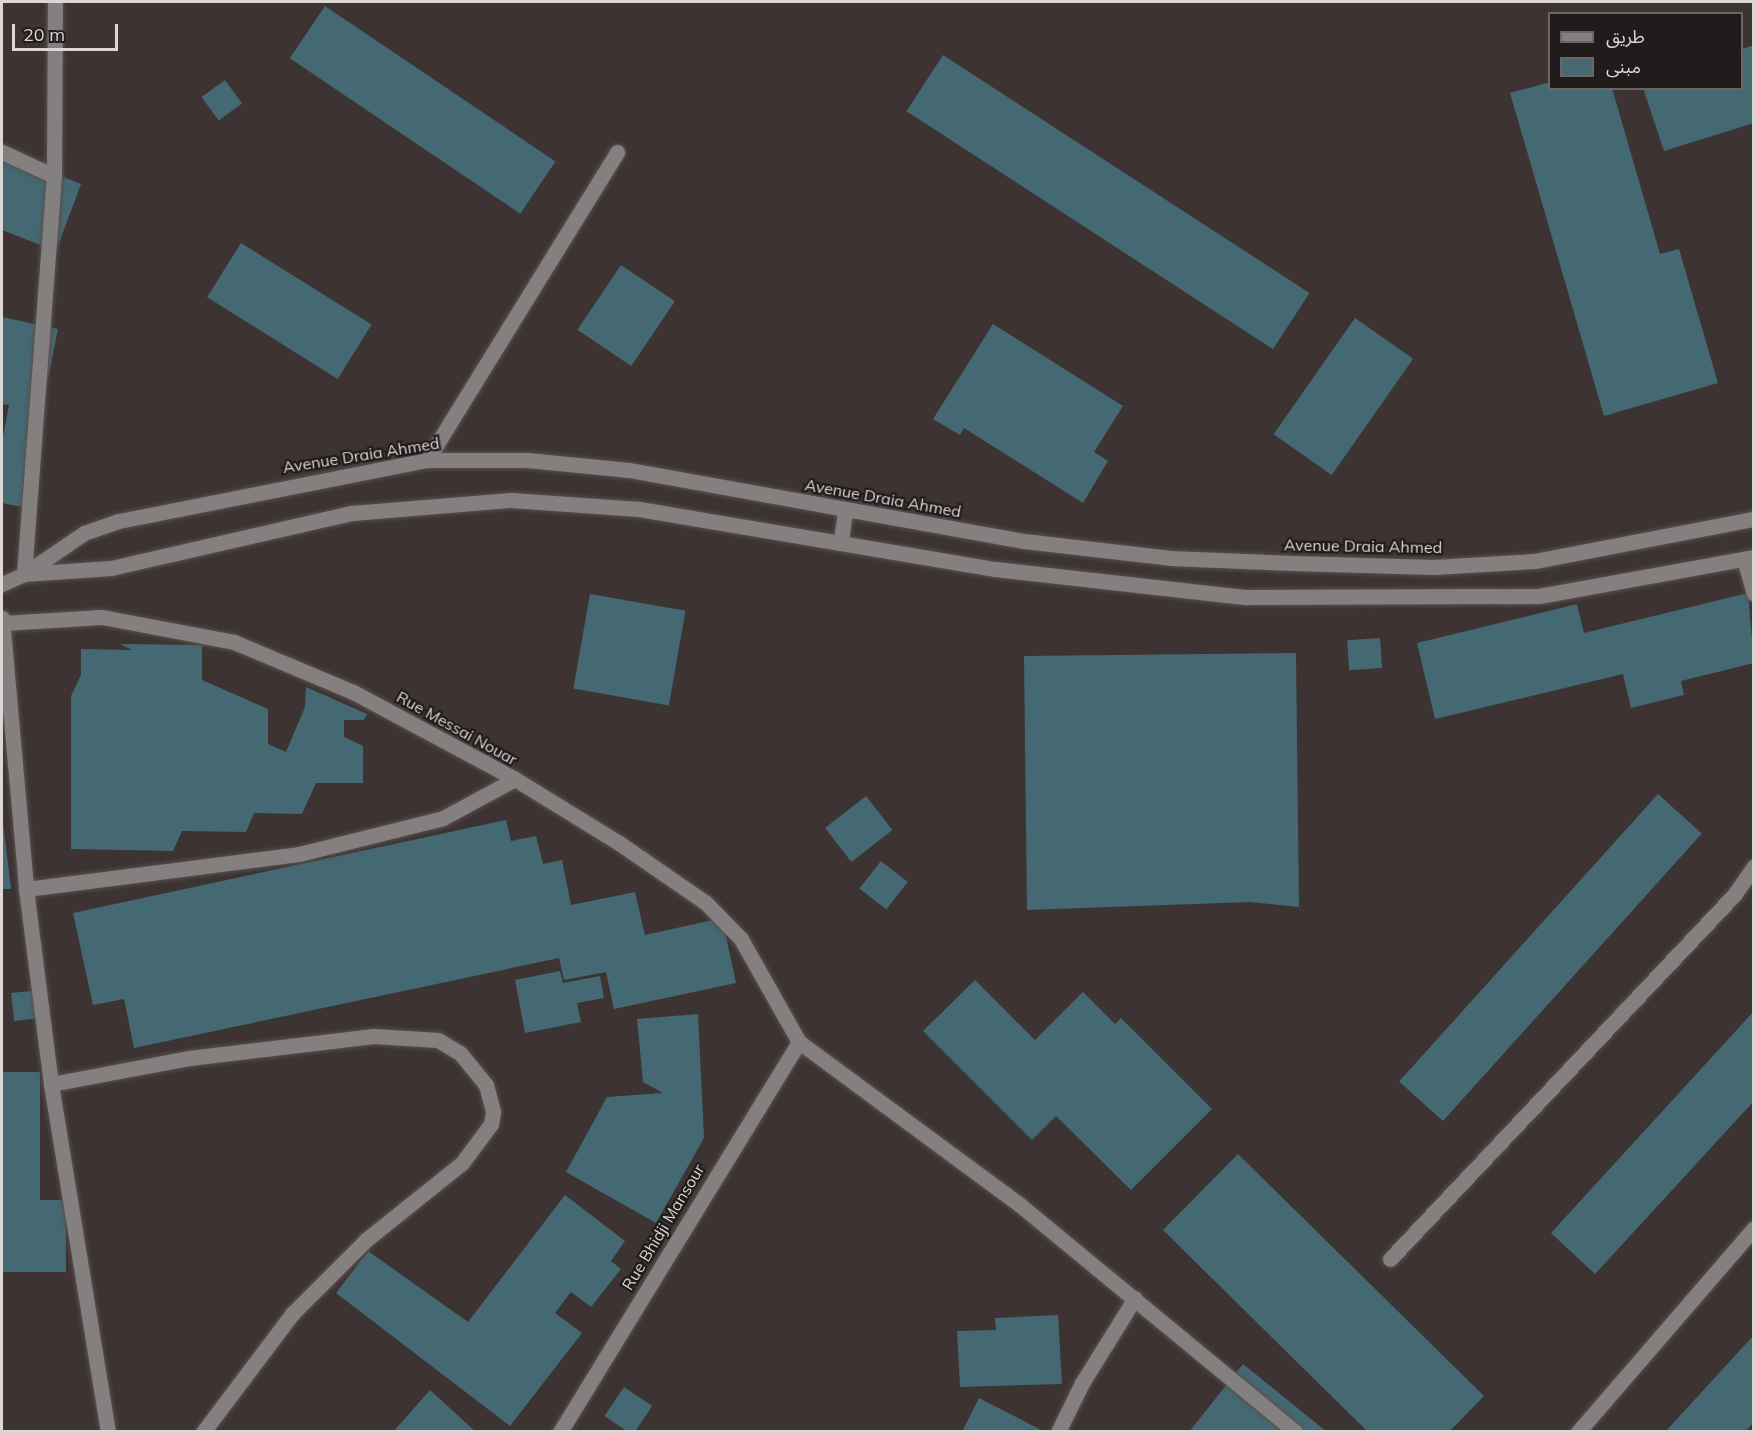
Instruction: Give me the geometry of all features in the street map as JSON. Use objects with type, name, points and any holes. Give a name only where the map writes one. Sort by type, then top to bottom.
[{"type":"street","points":[[24,574],[54,176],[55,2]]},
{"type":"street","points":[[2,152],[54,176]]},
{"type":"street","points":[[427,460],[617,152]]},
{"type":"street","name":"Avenue Draia Ahmed","points":[[2,584],[24,574],[84,533],[118,521],[427,460],[526,460],[629,470],[1023,541],[1170,558],[1434,567],[1545,560],[1754,519]]},
{"type":"street","name":"Avenue Draia Ahmed","points":[[24,574],[111,568],[352,513],[511,500],[639,509],[841,540],[995,569],[1141,588],[1305,599],[1539,596],[1749,558]]},
{"type":"street","points":[[841,540],[845,510]]},
{"type":"street","points":[[1749,558],[1754,594]]},
{"type":"street","name":"Rue Messai Nouar","points":[[2,621],[102,617],[234,642],[353,692],[515,779],[706,903],[741,939],[800,1042]]},
{"type":"street","points":[[2,621],[26,889],[51,1084],[108,1431]]},
{"type":"street","points":[[26,889],[299,854],[443,818],[515,779]]},
{"type":"street","points":[[1390,1259],[1734,896],[1754,866]]},
{"type":"street","points":[[51,1084],[189,1058],[375,1036],[438,1040],[460,1053],[486,1085],[491,1124],[462,1163],[366,1240],[292,1314],[203,1431]]},
{"type":"street","points":[[800,1042],[1020,1205],[1295,1431]]},
{"type":"street","name":"Rue Bhidji Mansour","points":[[560,1431],[800,1042]]},
{"type":"street","points":[[1578,1431],[1754,1228]]},
{"type":"street","points":[[1058,1431],[1082,1383],[1135,1298]]},
{"type":"building","points":[[325,6],[555,161],[520,214],[290,58]]},
{"type":"building","points":[[1754,45],[1754,123],[1664,151],[1644,90],[1743,90],[1743,49]]},
{"type":"building","points":[[943,55],[1309,293],[1273,349],[907,111]]},
{"type":"building","points":[[225,80],[242,103],[219,121],[202,97]]},
{"type":"building","points":[[1548,83],[1548,90],[1613,90],[1660,254],[1679,249],[1718,383],[1604,416],[1510,93]]},
{"type":"building","points":[[2,153],[81,184],[56,251],[2,230]]},
{"type":"building","points":[[241,243],[372,325],[338,379],[207,297]]},
{"type":"building","points":[[621,265],[675,301],[631,366],[577,330]]},
{"type":"building","points":[[2,317],[58,329],[22,507],[2,503],[2,442],[9,405],[2,404]]},
{"type":"building","points":[[1355,318],[1413,359],[1332,475],[1274,434]]},
{"type":"building","points":[[993,324],[1123,406],[1094,452],[1108,461],[1083,503],[964,428],[960,435],[933,419]]},
{"type":"building","points":[[1748,593],[1754,663],[1681,681],[1684,695],[1631,708],[1623,674],[1435,719],[1417,643],[1577,604],[1584,633]]},
{"type":"building","points":[[590,594],[686,611],[669,705],[573,689]]},
{"type":"building","points":[[1380,638],[1382,668],[1349,670],[1347,640]]},
{"type":"building","points":[[120,644],[202,645],[202,680],[268,709],[268,744],[286,752],[305,707],[306,687],[367,714],[364,720],[344,720],[344,737],[363,746],[363,783],[316,783],[302,814],[254,813],[246,832],[182,831],[173,851],[71,849],[71,696],[81,675],[81,649],[132,650]]},
{"type":"building","points":[[1296,653],[1299,907],[1250,902],[1027,910],[1024,656]]},
{"type":"building","points":[[1658,794],[1702,833],[1443,1121],[1399,1082]]},
{"type":"building","points":[[866,796],[892,830],[851,862],[825,828]]},
{"type":"building","points":[[2,814],[11,889],[2,889]]},
{"type":"building","points":[[506,820],[511,841],[536,836],[543,864],[562,860],[571,905],[635,892],[645,935],[722,918],[736,983],[614,1009],[606,972],[564,980],[559,958],[134,1048],[124,999],[93,1005],[73,913]]},
{"type":"building","points":[[881,861],[908,882],[886,910],[859,889]]},
{"type":"building","points":[[560,971],[563,983],[600,976],[604,998],[577,1003],[581,1022],[525,1033],[515,980]]},
{"type":"building","points":[[975,980],[1035,1040],[1083,992],[1115,1024],[1121,1018],[1212,1109],[1131,1190],[1056,1116],[1032,1140],[923,1031]]},
{"type":"building","points":[[40,990],[43,1018],[14,1021],[11,993]]},
{"type":"building","points":[[1754,1011],[1754,1101],[1595,1274],[1551,1233]]},
{"type":"building","points":[[698,1014],[704,1138],[656,1223],[566,1172],[607,1097],[663,1093],[643,1082],[637,1019]]},
{"type":"building","points":[[2,1072],[40,1072],[40,1200],[66,1200],[66,1272],[2,1272]]},
{"type":"building","points":[[1238,1154],[1484,1396],[1449,1432],[1368,1432],[1163,1230]]},
{"type":"building","points":[[565,1195],[625,1241],[611,1261],[621,1269],[591,1307],[571,1292],[555,1313],[582,1333],[510,1426],[336,1293],[368,1251],[468,1322]]},
{"type":"building","points":[[1058,1315],[1062,1384],[960,1387],[957,1331],[996,1330],[995,1318]]},
{"type":"building","points":[[1754,1335],[1754,1422],[1745,1432],[1665,1432]]},
{"type":"building","points":[[1243,1364],[1327,1432],[1189,1432]]},
{"type":"building","points":[[624,1387],[652,1406],[635,1432],[628,1432],[604,1416]]},
{"type":"building","points":[[430,1390],[476,1432],[393,1432]]},
{"type":"building","points":[[979,1398],[1045,1432],[962,1432]]}]
